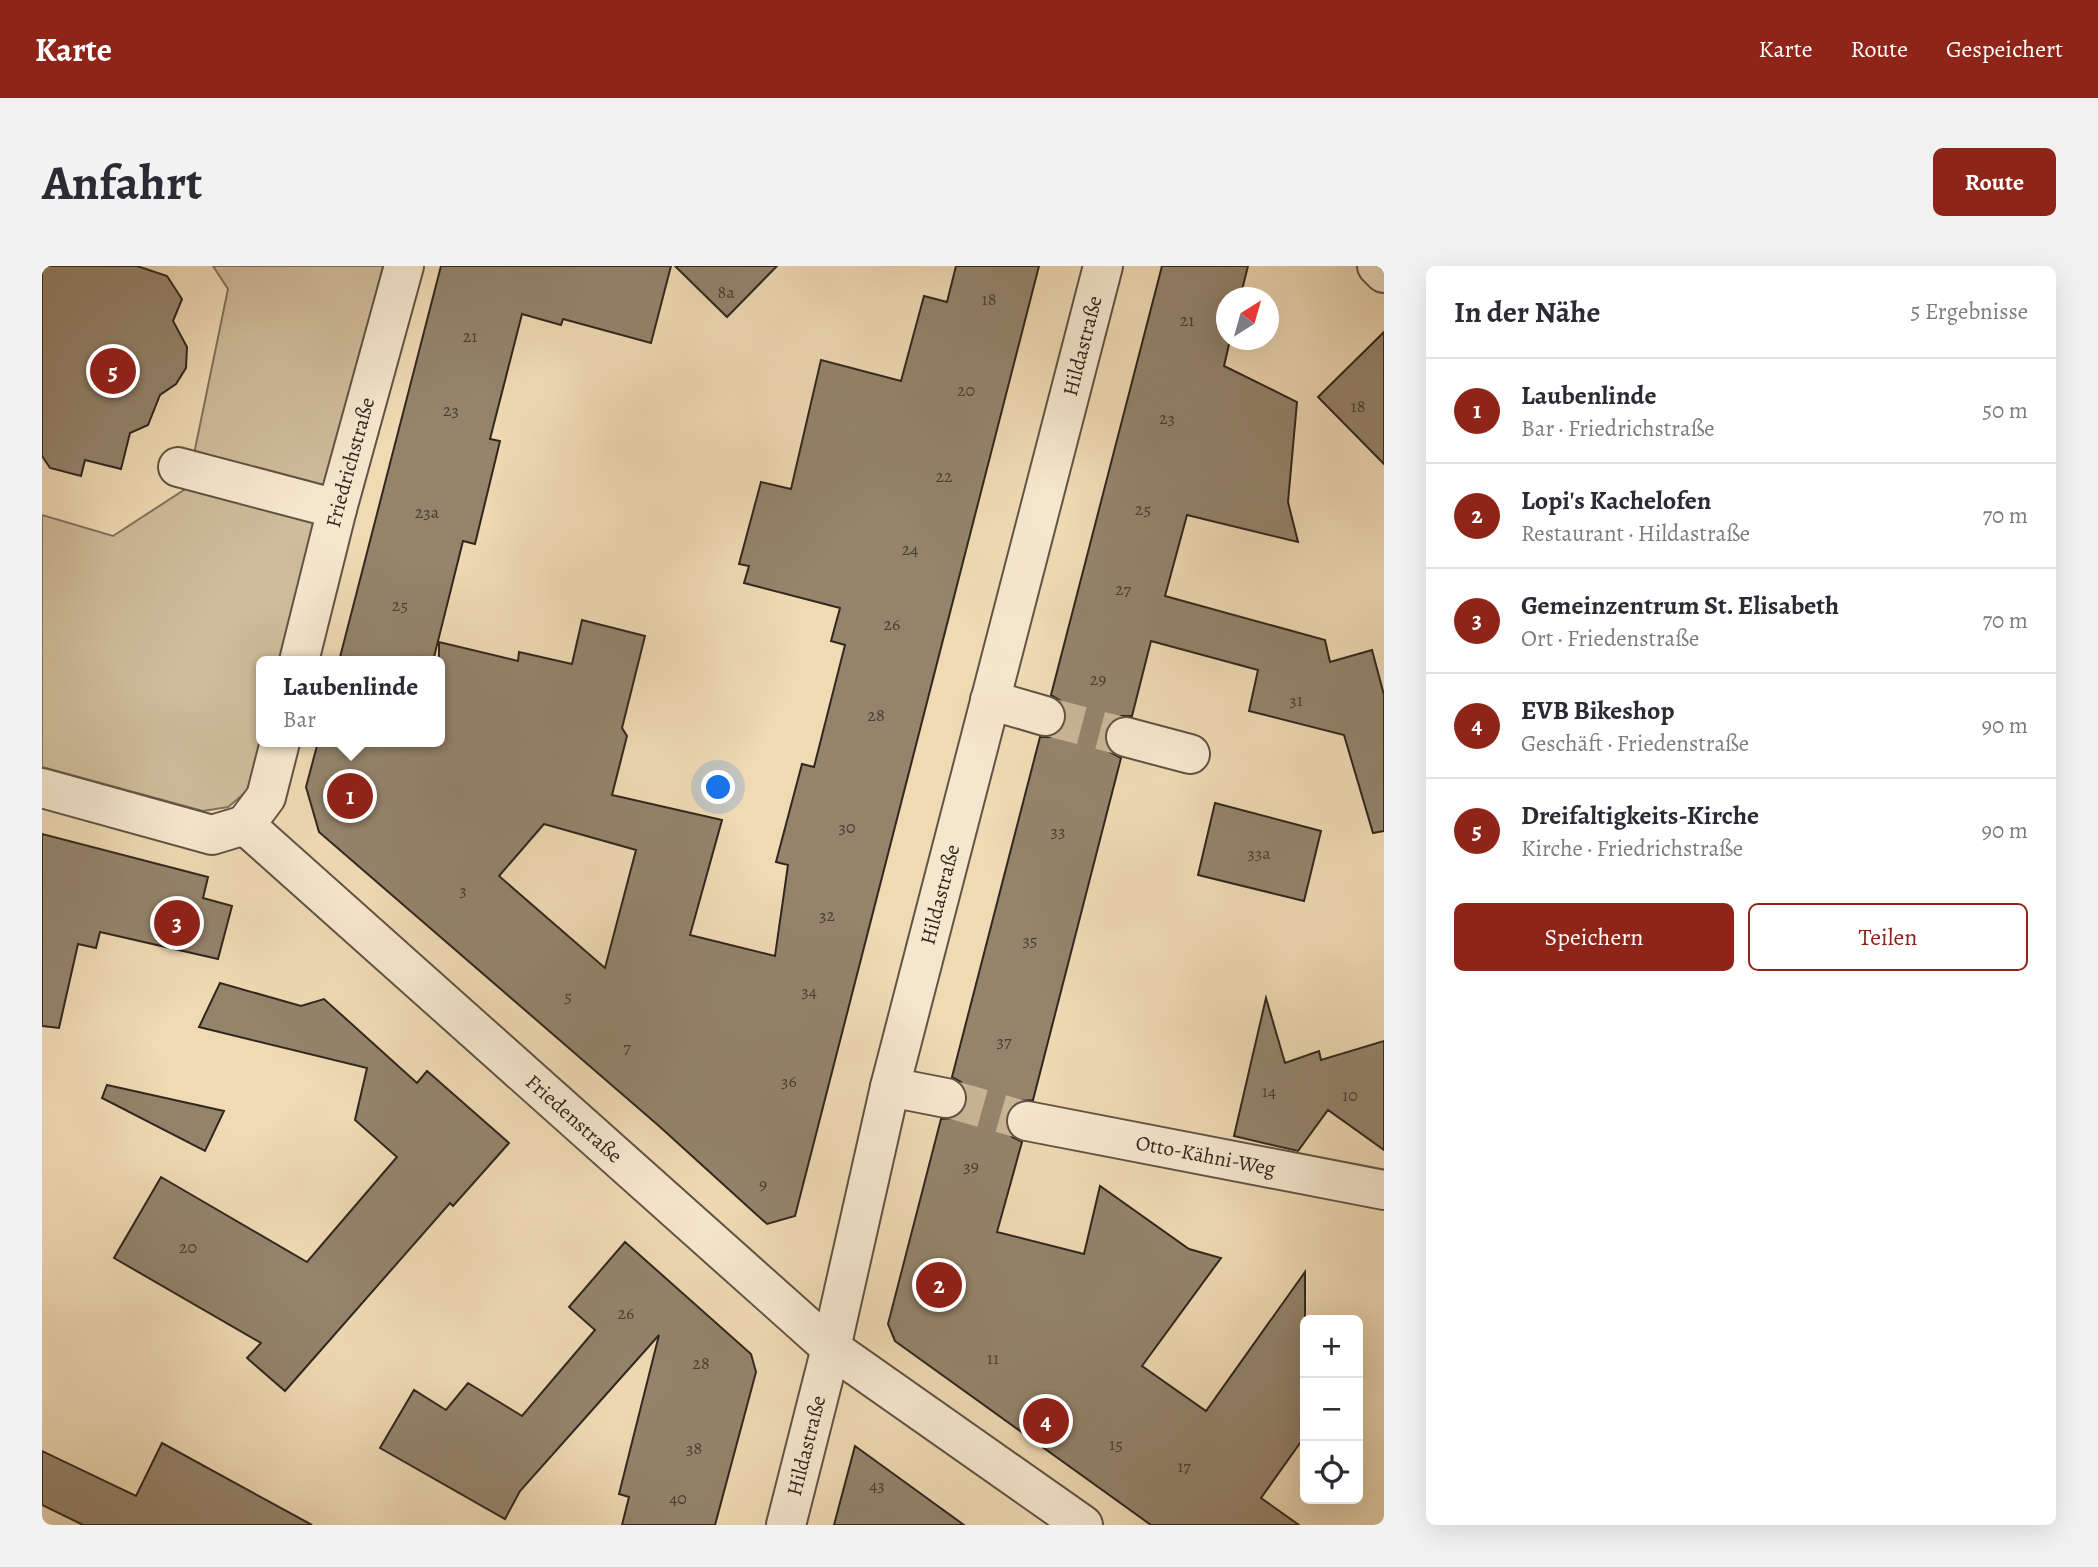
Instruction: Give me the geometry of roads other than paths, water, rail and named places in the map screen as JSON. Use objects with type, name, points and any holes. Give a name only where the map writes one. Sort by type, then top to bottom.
[{"type":"street","name":"Friedrichstraße","points":[[300,656],[337,509],[404,266]]},
{"type":"street","name":"Hildastraße","points":[[786,1525],[831,1348],[890,1087],[1103,266]]},
{"type":"street","points":[[1377,266],[1384,273]]},
{"type":"street","points":[[178,467],[337,509]]},
{"type":"street","points":[[990,700],[1045,716]]},
{"type":"street","points":[[1126,737],[1190,754]]},
{"type":"street","points":[[42,788],[212,835],[245,825],[266,797],[279,747]]},
{"type":"street","name":"Friedenstraße","points":[[245,825],[831,1348],[1083,1525]]},
{"type":"street","points":[[890,1087],[946,1098]]},
{"type":"street","name":"Otto-Kähni-Weg","points":[[1027,1121],[1384,1189]]},
{"type":"tunnel","points":[[1045,716],[1126,737]]},
{"type":"tunnel","points":[[946,1098],[1027,1121]]},
{"type":"place","name":"Dreifaltigkeits-Kirche","points":[[113,371]]},
{"type":"place","name":"Laubenlinde","points":[[350,796]]},
{"type":"place","name":"Gemeinzentrum St. Elisabeth","points":[[177,923]]},
{"type":"place","name":"Lopi's Kachelofen","points":[[939,1285]]},
{"type":"place","name":"EVB Bikeshop","points":[[1046,1421]]}]
